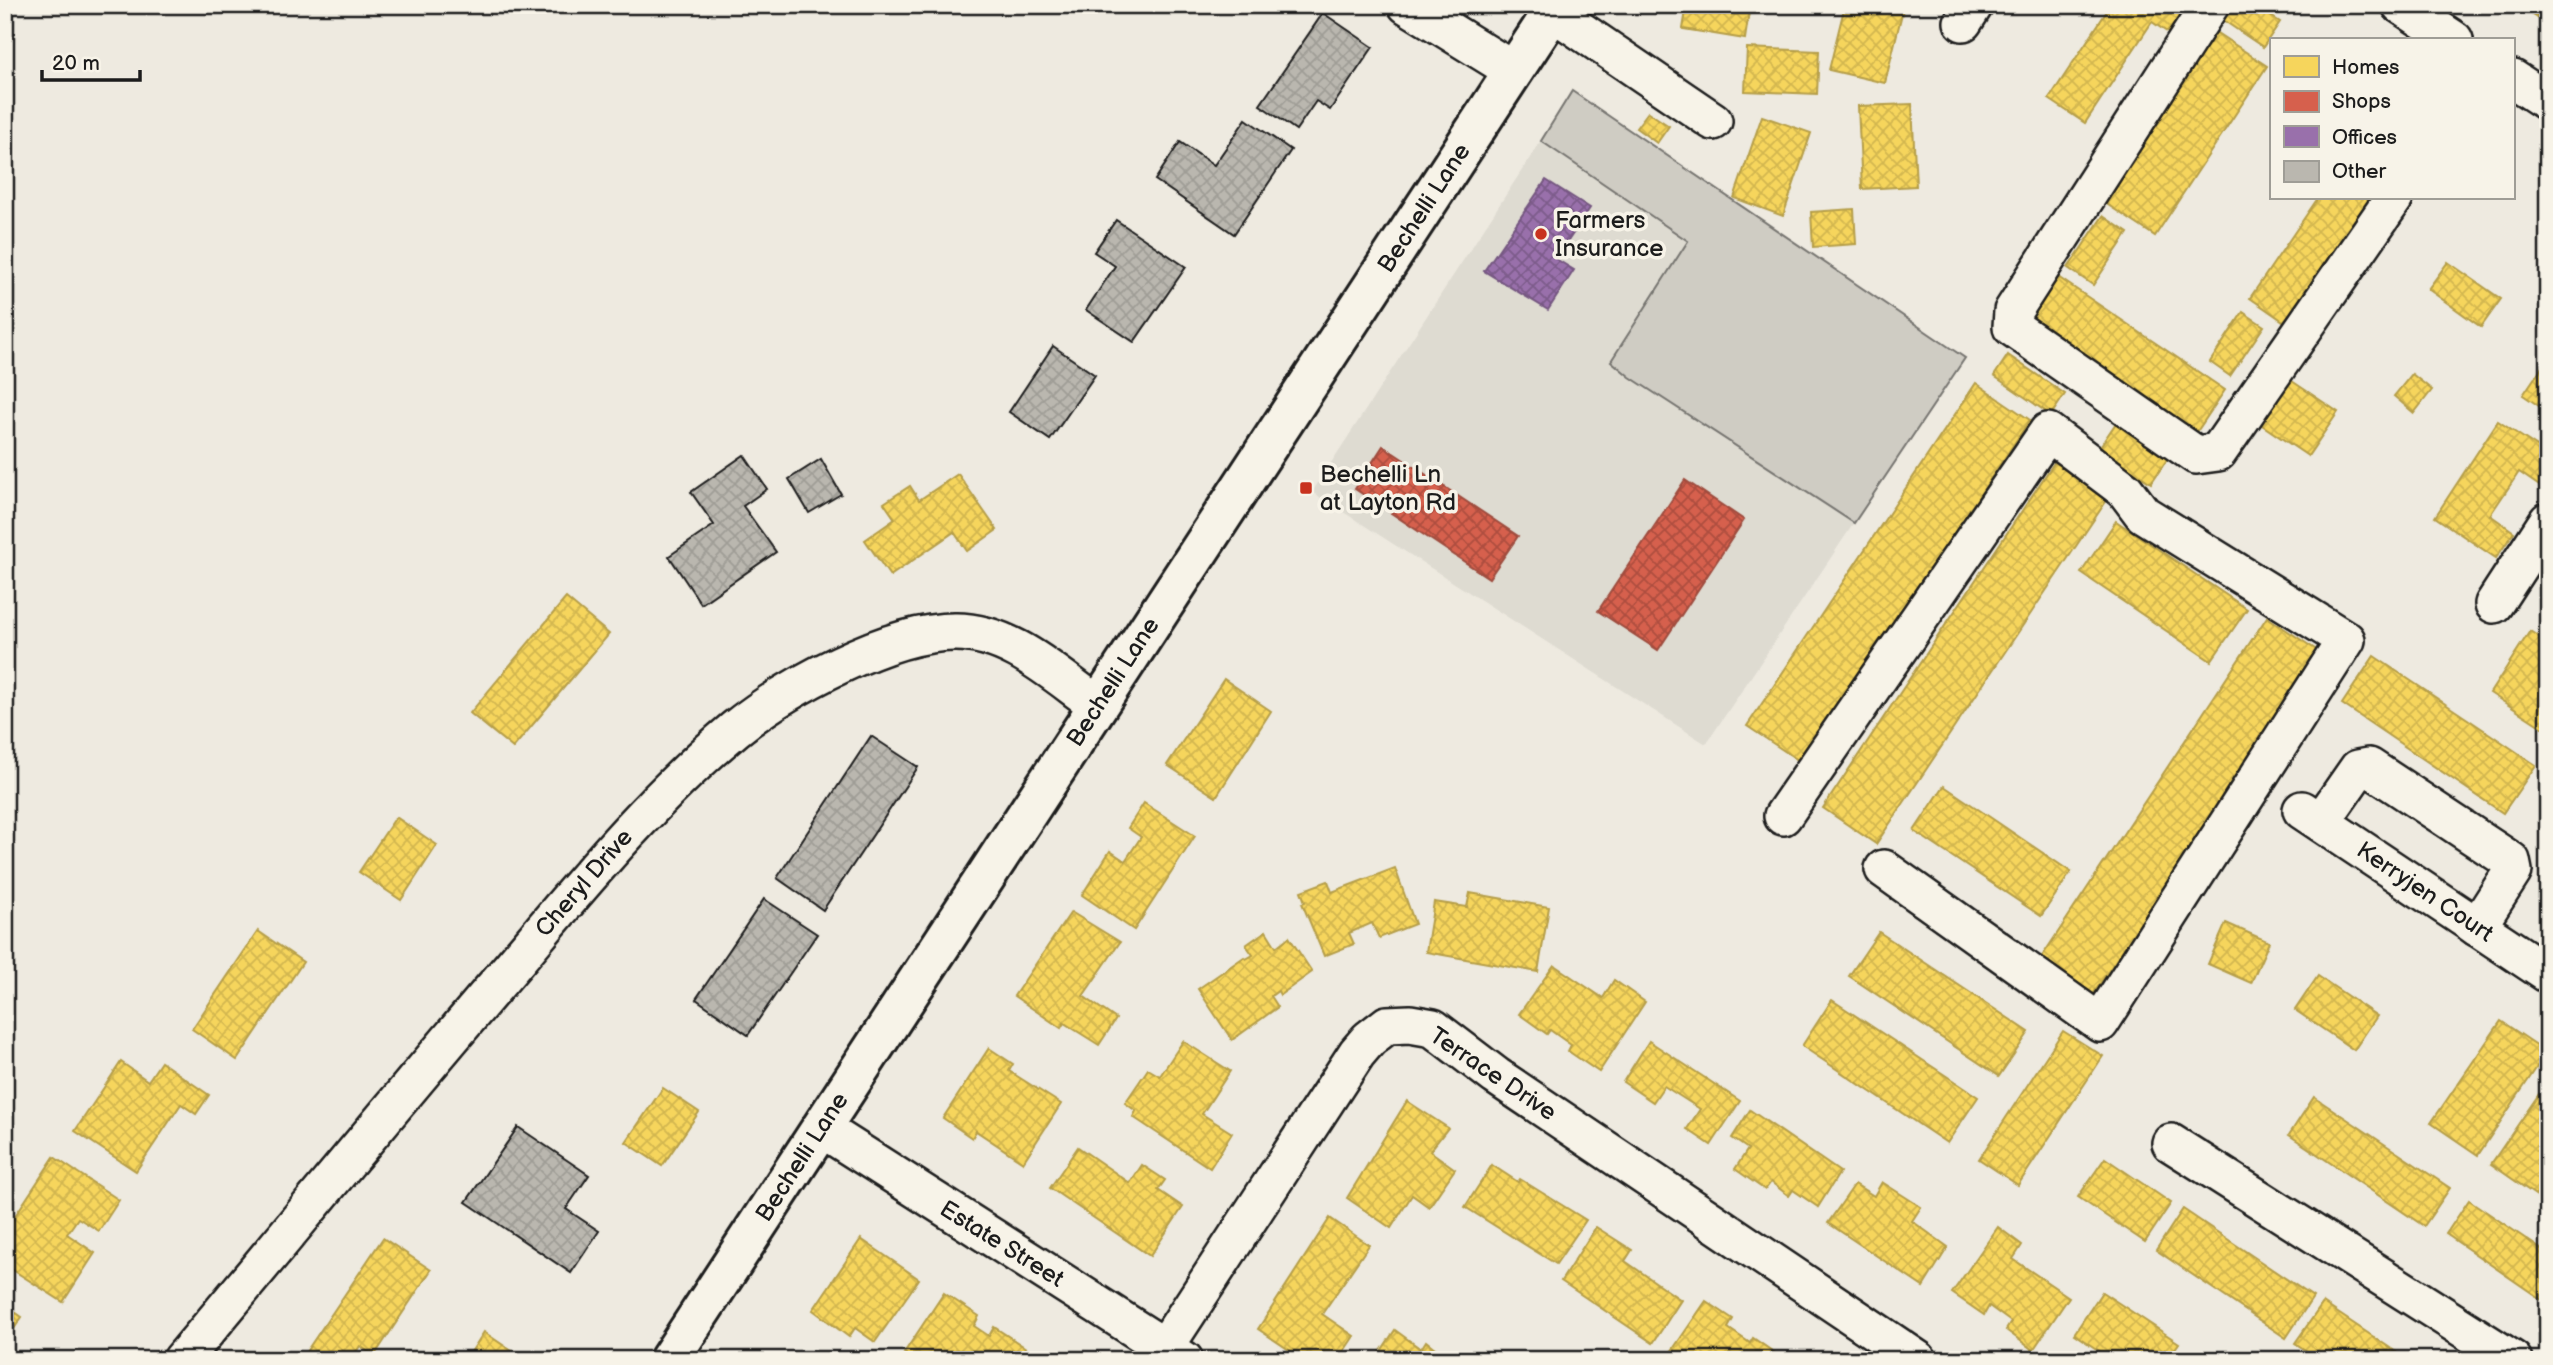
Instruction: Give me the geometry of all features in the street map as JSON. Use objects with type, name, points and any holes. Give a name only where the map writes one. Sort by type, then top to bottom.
[{"type":"main road","name":"Bechelli Lane","points":[[669,1360],[1555,9]]},
{"type":"street","points":[[2210,5],[2013,311],[2012,327],[2196,455],[2218,452],[2393,200]]},
{"type":"street","points":[[2401,5],[2451,38]]},
{"type":"street","points":[[1418,8],[1514,71]]},
{"type":"street","points":[[1555,9],[1713,121]]},
{"type":"street","points":[[2514,80],[2548,102]]},
{"type":"street","points":[[1783,816],[2048,432],[2124,490],[2143,514],[2346,640],[2100,1023],[1884,869]]},
{"type":"street","points":[[2494,604],[2548,521]]},
{"type":"street","name":"Cheryl Drive","points":[[182,1360],[621,838],[735,730],[758,712],[848,661],[890,645],[948,632],[975,633],[1004,642],[1098,705]]},
{"type":"street","name":"Kerryjen Court","points":[[2477,927],[2513,871],[2511,861],[2369,767],[2358,769],[2312,816],[2477,927],[2548,974]]},
{"type":"street","name":"Terrace Drive","points":[[1175,1354],[1357,1053],[1387,1025],[1410,1024],[1433,1028],[1496,1076],[1918,1360]]},
{"type":"street","name":"Estate Street","points":[[821,1128],[1175,1354]]},
{"type":"street","points":[[2171,1143],[2513,1360]]},
{"type":"shaded area","points":[[1572,91],[1965,358],[1854,523],[1630,377],[1611,361],[1688,241],[1541,141]]},
{"type":"shaded area","points":[[1541,141],[1688,241],[1611,360],[1784,470],[1854,523],[1706,744],[1312,492]]},
{"type":"building: Homes","points":[[1687,5],[1750,5],[1745,39],[1683,29]]},
{"type":"building: Homes","points":[[1845,5],[1904,5],[1885,83],[1829,70]]},
{"type":"building: Homes","points":[[2111,5],[2189,6],[2170,34],[2152,22],[2085,123],[2049,99]]},
{"type":"building: Homes","points":[[2220,5],[2254,5],[2280,22],[2263,47],[2214,14]]},
{"type":"building: Homes","points":[[2518,5],[2548,5],[2548,19],[2545,23]]},
{"type":"building: Homes","points":[[2214,31],[2267,66],[2155,236],[2102,201]]},
{"type":"building: Homes","points":[[1747,48],[1819,51],[1817,94],[1745,91]]},
{"type":"building: Homes","points":[[1912,104],[1916,186],[1862,189],[1858,106]]},
{"type":"building: Homes","points":[[1648,112],[1669,126],[1657,143],[1636,128]]},
{"type":"building: Homes","points":[[1762,116],[1811,133],[1783,216],[1734,198]]},
{"type":"building: Homes","points":[[2317,200],[2385,200],[2296,330],[2250,298]]},
{"type":"building: Homes","points":[[1854,209],[1856,244],[1813,247],[1811,212]]},
{"type":"building: Homes","points":[[2103,216],[2128,233],[2093,285],[2068,268]]},
{"type":"building: Homes","points":[[2448,262],[2501,299],[2481,327],[2428,289]]},
{"type":"building: Homes","points":[[2055,275],[2225,390],[2194,436],[2024,321]]},
{"type":"building: Homes","points":[[2243,312],[2264,326],[2230,376],[2210,362]]},
{"type":"building: Homes","points":[[2008,355],[2065,394],[2051,415],[1994,376]]},
{"type":"building: Homes","points":[[2548,358],[2548,412],[2523,395]]},
{"type":"building: Homes","points":[[2412,374],[2432,390],[2414,413],[2394,396]]},
{"type":"building: Homes","points":[[2286,377],[2338,412],[2308,456],[2256,421]]},
{"type":"building: Homes","points":[[1976,383],[2030,420],[1801,762],[1747,726]]},
{"type":"building: Homes","points":[[2498,421],[2548,454],[2548,477],[2541,487],[2519,472],[2490,515],[2514,532],[2496,558],[2435,517]]},
{"type":"building: Homes","points":[[2116,423],[2168,458],[2151,483],[2099,448]]},
{"type":"building: Homes","points":[[2058,457],[2111,494],[1876,844],[1823,808]]},
{"type":"building: Homes","points":[[958,474],[997,530],[967,551],[954,532],[890,576],[865,540],[895,519],[884,503],[910,486],[919,500]]},
{"type":"building: Homes","points":[[2116,521],[2247,609],[2211,661],[2081,573]]},
{"type":"building: Homes","points":[[566,598],[609,634],[513,748],[470,713]]},
{"type":"building: Homes","points":[[2267,617],[2321,653],[2090,999],[2037,964]]},
{"type":"building: Homes","points":[[2530,631],[2548,643],[2548,663],[2543,671],[2548,675],[2548,731],[2490,693]]},
{"type":"building: Homes","points":[[2374,656],[2536,765],[2503,813],[2342,704]]},
{"type":"building: Homes","points":[[1224,679],[1271,711],[1216,797],[1167,765]]},
{"type":"building: Homes","points":[[1944,786],[2071,872],[2041,916],[1914,831]]},
{"type":"building: Homes","points":[[1144,803],[1195,836],[1134,930],[1082,895],[1110,851],[1125,861],[1141,837],[1128,828]]},
{"type":"building: Homes","points":[[396,817],[437,845],[401,900],[359,872]]},
{"type":"building: Homes","points":[[1395,868],[1415,924],[1379,938],[1372,923],[1349,933],[1354,944],[1324,956],[1302,903],[1305,902],[1301,891],[1328,881],[1332,892]]},
{"type":"building: Homes","points":[[1470,893],[1549,907],[1538,972],[1426,952],[1434,902],[1467,907]]},
{"type":"building: Homes","points":[[1071,912],[1120,942],[1083,996],[1116,1019],[1099,1045],[1064,1023],[1061,1028],[1014,996]]},
{"type":"building: Homes","points":[[2226,923],[2269,942],[2251,983],[2208,964]]},
{"type":"building: Homes","points":[[258,931],[303,962],[237,1060],[192,1029]]},
{"type":"building: Homes","points":[[1266,931],[1276,947],[1289,937],[1312,972],[1280,995],[1278,991],[1271,996],[1278,1007],[1232,1040],[1198,989],[1244,957],[1246,959],[1253,955],[1246,945]]},
{"type":"building: Homes","points":[[1879,932],[2029,1032],[1999,1076],[1849,976]]},
{"type":"building: Homes","points":[[1554,965],[1603,998],[1614,980],[1645,1002],[1599,1072],[1568,1051],[1571,1045],[1550,1030],[1547,1034],[1519,1014]]},
{"type":"building: Homes","points":[[2318,976],[2377,1016],[2354,1050],[2295,1010]]},
{"type":"building: Homes","points":[[1832,1000],[1978,1097],[1947,1143],[1802,1046]]},
{"type":"building: Homes","points":[[2501,1021],[2547,1052],[2478,1155],[2431,1123]]},
{"type":"building: Homes","points":[[2063,1031],[2103,1056],[2018,1185],[1979,1159]]},
{"type":"building: Homes","points":[[1183,1041],[1230,1071],[1202,1114],[1232,1133],[1210,1168],[1133,1117],[1136,1111],[1125,1103],[1148,1069],[1160,1076]]},
{"type":"building: Homes","points":[[1649,1041],[1740,1101],[1711,1145],[1687,1129],[1700,1109],[1664,1086],[1653,1102],[1623,1082]]},
{"type":"building: Homes","points":[[989,1048],[1013,1064],[1009,1071],[1061,1104],[1023,1162],[976,1131],[972,1138],[943,1118]]},
{"type":"building: Homes","points":[[121,1062],[148,1081],[161,1062],[209,1095],[196,1114],[181,1104],[136,1171],[75,1131]]},
{"type":"building: Homes","points":[[2548,1081],[2548,1195],[2544,1201],[2491,1164]]},
{"type":"building: Homes","points":[[663,1088],[699,1112],[662,1166],[626,1142]]},
{"type":"building: Homes","points":[[2314,1097],[2450,1188],[2424,1226],[2289,1135]]},
{"type":"building: Homes","points":[[1407,1101],[1448,1128],[1430,1151],[1455,1169],[1429,1207],[1412,1195],[1391,1228],[1347,1198]]},
{"type":"building: Homes","points":[[1750,1110],[1840,1172],[1818,1207],[1793,1190],[1789,1196],[1771,1182],[1765,1190],[1735,1169],[1748,1149],[1732,1138]]},
{"type":"building: Homes","points":[[1078,1147],[1130,1183],[1142,1165],[1165,1180],[1158,1190],[1183,1207],[1150,1256],[1050,1188]]},
{"type":"building: Homes","points":[[54,1157],[119,1200],[99,1231],[78,1218],[67,1234],[95,1253],[63,1302],[5,1265],[5,1231]]},
{"type":"building: Homes","points":[[2105,1158],[2171,1203],[2145,1242],[2078,1197]]},
{"type":"building: Homes","points":[[1492,1165],[1586,1220],[1556,1264],[1465,1207]]},
{"type":"building: Homes","points":[[1882,1182],[1921,1207],[1912,1221],[1948,1247],[1923,1287],[1828,1223],[1855,1184],[1874,1196]]},
{"type":"building: Homes","points":[[2469,1200],[2548,1254],[2548,1304],[2446,1234]]},
{"type":"building: Homes","points":[[2183,1209],[2313,1297],[2286,1338],[2156,1250]]},
{"type":"building: Homes","points":[[1330,1218],[1369,1245],[1322,1314],[1354,1336],[1338,1360],[1304,1360],[1258,1329]]},
{"type":"building: Homes","points":[[1596,1227],[1632,1250],[1625,1261],[1681,1300],[1653,1343],[1561,1281]]},
{"type":"building: Homes","points":[[1998,1227],[2022,1245],[2013,1259],[2069,1297],[2033,1350],[2006,1330],[2011,1322],[1989,1306],[1984,1315],[1952,1293]]},
{"type":"building: Homes","points":[[383,1238],[431,1270],[374,1356],[360,1346],[351,1360],[319,1360],[306,1352]]},
{"type":"building: Homes","points":[[861,1239],[919,1279],[875,1342],[855,1328],[849,1337],[813,1310]]},
{"type":"building: Homes","points":[[2102,1292],[2179,1343],[2167,1360],[2113,1360],[2074,1334]]},
{"type":"building: Homes","points":[[944,1293],[979,1316],[974,1326],[989,1336],[994,1327],[1026,1348],[1018,1360],[915,1360],[904,1353]]},
{"type":"building: Homes","points":[[1706,1301],[1733,1319],[1728,1328],[1750,1343],[1753,1338],[1785,1360],[1682,1360],[1671,1352]]},
{"type":"building: Homes","points":[[2323,1303],[2408,1360],[2320,1360],[2295,1343]]},
{"type":"building: Homes","points":[[5,1305],[22,1317],[5,1342]]},
{"type":"building: Homes","points":[[1395,1330],[1421,1349],[1426,1341],[1450,1360],[1375,1360]]},
{"type":"building: Homes","points":[[484,1332],[525,1360],[466,1360]]},
{"type":"building: Shops","points":[[1383,446],[1518,536],[1489,578],[1355,489]]},
{"type":"building: Shops","points":[[1685,480],[1744,520],[1658,650],[1598,611]]},
{"type":"building: Offices","name":"Farmers Insurance","points":[[1546,180],[1590,208],[1556,259],[1574,270],[1548,310],[1484,271]]},
{"type":"building: Other","points":[[1323,13],[1373,47],[1330,110],[1316,101],[1296,130],[1260,105]]},
{"type":"building: Other","points":[[1246,119],[1291,150],[1234,234],[1155,180],[1180,142],[1214,165]]},
{"type":"building: Other","points":[[1116,220],[1186,267],[1134,342],[1086,310],[1115,266],[1094,252]]},
{"type":"building: Other","points":[[1053,346],[1095,375],[1050,440],[1009,412]]},
{"type":"building: Other","points":[[744,455],[767,489],[743,506],[776,552],[701,604],[669,556],[714,525],[691,492]]},
{"type":"building: Other","points":[[821,459],[841,494],[809,513],[789,479]]},
{"type":"building: Other","points":[[871,736],[918,767],[823,910],[777,878]]},
{"type":"building: Other","points":[[764,899],[817,934],[748,1035],[696,999]]},
{"type":"building: Other","points":[[518,1127],[589,1175],[566,1209],[599,1231],[571,1273],[466,1202]]},
{"type":"place","name":"Farmers Insurance","points":[[1541,234]]},
{"type":"place","name":"Bechelli Ln at Layton Rd","points":[[1306,488]]}]
